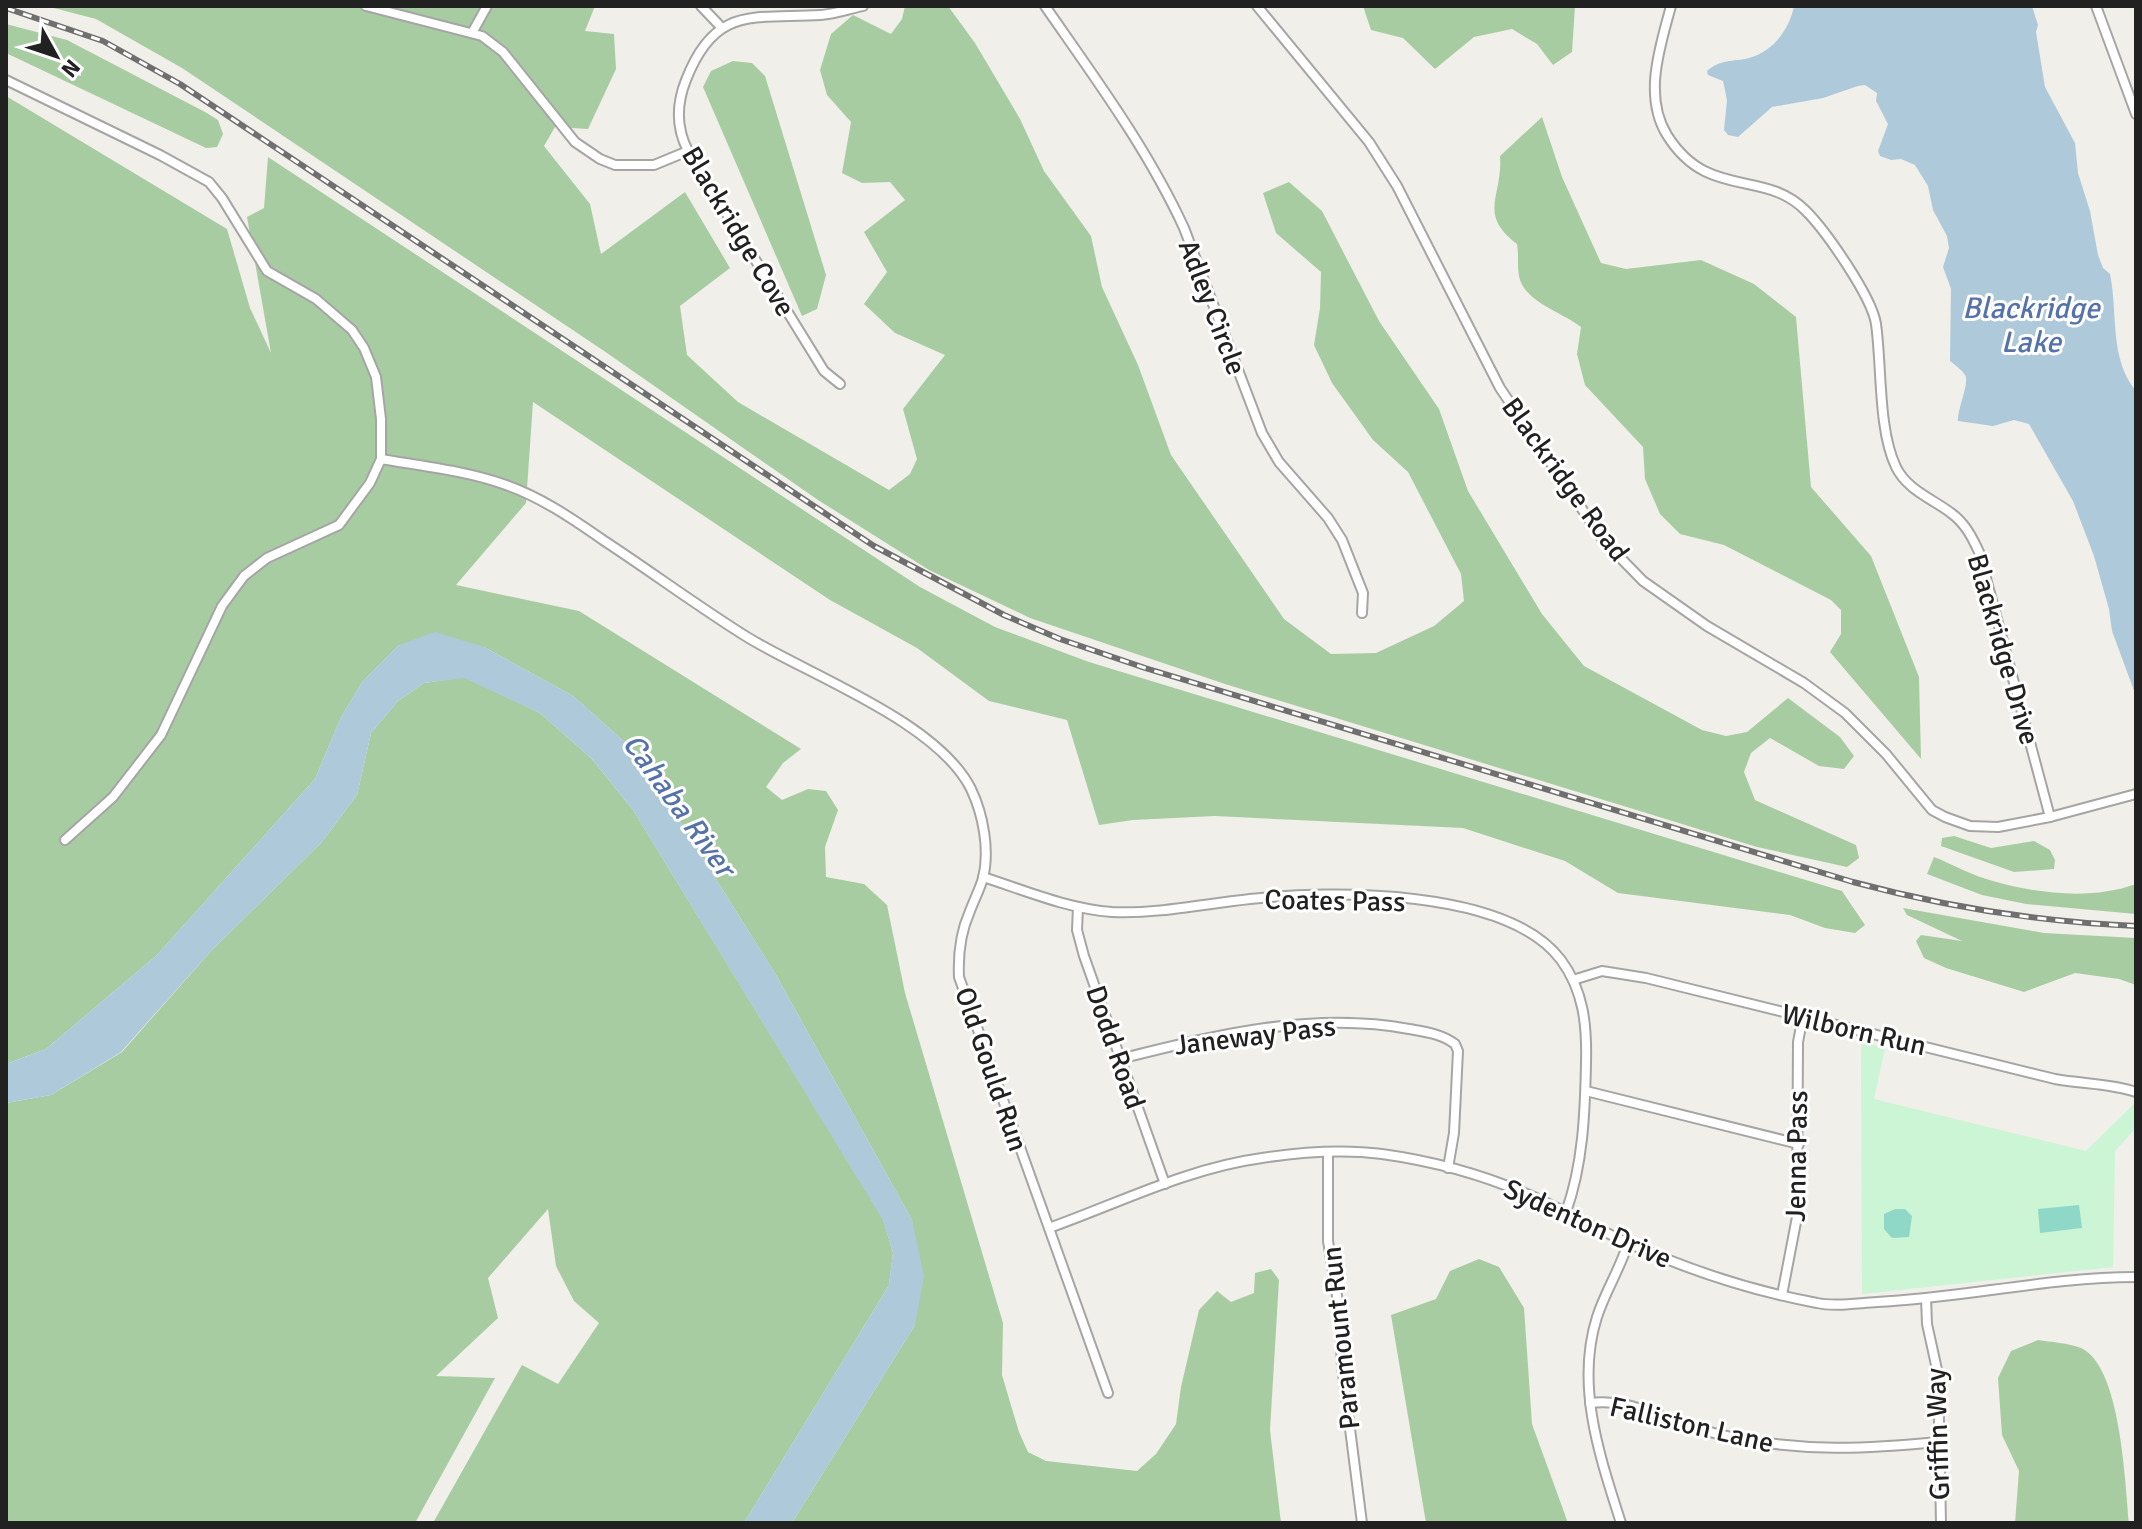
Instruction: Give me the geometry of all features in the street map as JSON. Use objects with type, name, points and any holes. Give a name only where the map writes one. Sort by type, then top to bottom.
[{"type":"street","points":[[366,6],[482,36],[503,52],[586,152],[615,165],[632,166],[654,165],[688,151]]},
{"type":"street","points":[[472,33],[487,6]]},
{"type":"street","points":[[701,6],[722,28],[735,20],[826,15],[863,6]]},
{"type":"street","name":"Adley Circle","points":[[1045,6],[1140,145],[1169,195],[1253,414],[1279,462],[1328,518],[1342,540],[1363,593],[1362,613]]},
{"type":"street","name":"Blackridge Road","points":[[1257,6],[1369,142],[1397,186],[1500,388],[1603,540],[1626,566],[1672,602],[1804,683],[1845,713],[1886,754],[1932,810],[1957,822],[1985,827],[2050,817],[2136,794]]},
{"type":"street","name":"Blackridge Drive","points":[[1671,6],[1655,77],[1660,121],[1677,149],[1702,171],[1730,182],[1773,190],[1797,203],[1817,224],[1864,293],[1876,322],[1890,453],[1900,474],[1910,485],[1963,524],[1979,552],[2050,817]]},
{"type":"street","points":[[2096,6],[2136,114]]},
{"type":"street","name":"Blackridge Cove","points":[[722,28],[705,44],[684,85],[678,121],[688,151],[824,371],[840,384]]},
{"type":"street","points":[[6,80],[209,182],[267,271],[316,299],[352,330],[364,348],[376,377],[381,419],[381,459],[370,483],[339,525],[267,558],[244,576],[222,606],[161,735],[113,797],[65,840]]},
{"type":"street","name":"Old Gould Run","points":[[381,459],[505,484],[547,503],[749,638],[826,677],[898,721],[953,762],[971,790],[984,833],[983,877],[962,938],[959,977],[1108,1393]]},
{"type":"street","name":"Coates Pass","points":[[983,877],[1078,907],[1110,912],[1294,896],[1398,897],[1468,909],[1512,923],[1534,934],[1551,949],[1573,980],[1585,1018],[1586,1091],[1577,1179],[1566,1212]]},
{"type":"street","name":"Dodd Road","points":[[1078,907],[1077,930],[1165,1184]]},
{"type":"street","name":"Wilborn Run","points":[[1573,980],[1602,971],[1624,974],[2055,1079],[2136,1092]]},
{"type":"street","name":"Jenna Pass","points":[[1782,1295],[1797,1217],[1798,1042],[1803,1016]]},
{"type":"street","name":"Janeway Pass","points":[[1120,1059],[1210,1037],[1305,1024],[1367,1024],[1438,1035],[1455,1044],[1458,1051],[1454,1133],[1448,1168]]},
{"type":"street","points":[[1586,1091],[1799,1144]]},
{"type":"street","name":"Sydenton Drive","points":[[1049,1228],[1221,1165],[1261,1158],[1328,1153],[1381,1154],[1448,1168],[1513,1189],[1628,1243],[1694,1268],[1821,1304],[1926,1298],[2088,1277],[2136,1277]]},
{"type":"street","name":"Paramount Run","points":[[1328,1153],[1328,1241],[1339,1308],[1342,1366],[1362,1523]]},
{"type":"street","points":[[1621,1523],[1595,1431],[1588,1385],[1592,1335],[1597,1316],[1628,1243]]},
{"type":"street","name":"Griffin Way","points":[[1926,1298],[1927,1324],[1938,1374],[1941,1523]]},
{"type":"street","name":"Falliston Lane","points":[[1590,1403],[1607,1401],[1629,1404],[1703,1430],[1786,1446],[1858,1449],[1939,1442]]},
{"type":"green space","points":[[46,6],[595,6],[585,31],[614,34],[616,69],[588,129],[555,127],[544,146],[590,204],[601,254],[685,192],[730,268],[680,306],[687,355],[738,402],[889,490],[910,474],[917,459],[903,409],[945,355],[895,333],[864,304],[887,272],[864,232],[905,200],[890,182],[862,183],[842,173],[851,122],[827,95],[820,70],[831,34],[853,15],[891,34],[902,19],[905,6],[948,6],[975,43],[1020,119],[1044,171],[1091,236],[1102,287],[1138,365],[1171,455],[1284,619],[1331,654],[1376,653],[1434,626],[1464,601],[1461,574],[1408,472],[1373,440],[1332,383],[1314,345],[1320,308],[1321,272],[1276,233],[1263,193],[1289,182],[1322,211],[1379,321],[1439,409],[1468,491],[1542,614],[1584,666],[1702,730],[1726,736],[1747,732],[1788,698],[1840,737],[1854,756],[1844,769],[1819,766],[1770,738],[1751,753],[1744,772],[1755,800],[1856,845],[1859,858],[1847,867],[1757,847],[1225,684],[1030,618],[929,570],[818,500],[607,353],[182,68],[96,19]]},
{"type":"green space","points":[[1363,6],[1575,6],[1572,52],[1553,65],[1537,44],[1512,29],[1474,37],[1435,69],[1403,38],[1371,30]]},
{"type":"green space","points":[[6,24],[67,40],[205,112],[218,120],[223,134],[217,147],[206,148],[6,53]]},
{"type":"green space","points":[[733,61],[752,63],[765,76],[826,275],[817,309],[802,316],[703,87],[711,71]]},
{"type":"green space","points":[[6,96],[227,229],[250,308],[271,353],[247,217],[264,208],[268,157],[920,587],[995,627],[1089,662],[1842,891],[1865,925],[1855,933],[1825,928],[1790,915],[1618,893],[1565,861],[1463,828],[1215,816],[1099,825],[1067,720],[989,701],[917,648],[830,600],[533,402],[526,503],[456,585],[579,611],[801,749],[783,763],[766,787],[782,800],[808,789],[826,791],[838,810],[825,847],[826,877],[864,884],[887,905],[905,993],[1003,1323],[1002,1375],[1028,1452],[1046,1461],[1137,1471],[1156,1454],[1176,1424],[1181,1387],[1199,1310],[1217,1291],[1231,1302],[1254,1293],[1255,1273],[1271,1269],[1279,1280],[1270,1430],[1281,1523],[792,1523],[915,1325],[912,1220],[776,975],[637,753],[573,696],[484,647],[399,645],[363,681],[341,717],[315,779],[157,955],[46,1049],[6,1064]]},
{"type":"green space","points":[[1542,117],[1562,177],[1601,263],[1626,269],[1701,260],[1754,284],[1796,317],[1811,487],[1871,556],[1919,677],[1921,759],[1830,652],[1841,634],[1841,610],[1831,600],[1724,545],[1680,534],[1660,514],[1645,479],[1643,447],[1585,385],[1577,354],[1581,327],[1536,300],[1522,285],[1517,244],[1505,233],[1495,213],[1500,156]]},
{"type":"green space","points":[[464,677],[540,713],[592,759],[633,810],[883,1219],[893,1253],[889,1285],[744,1523],[433,1523],[522,1365],[558,1384],[599,1323],[574,1301],[556,1266],[548,1209],[488,1278],[498,1318],[436,1376],[495,1378],[415,1523],[6,1523],[6,1103],[51,1095],[122,1052],[211,951],[322,842],[357,795],[371,733],[398,701],[424,683]]},
{"type":"green space","points":[[1954,836],[1991,848],[2034,841],[2050,850],[2055,860],[2054,869],[2014,872],[1941,846],[1942,838]]},
{"type":"green space","points":[[1934,857],[1986,879],[2046,892],[2083,894],[2136,884],[2136,914],[2026,904],[1982,895],[1927,874]]},
{"type":"green space","points":[[1903,908],[2044,933],[2136,938],[2136,985],[2119,979],[2075,973],[2024,992],[1946,968],[1924,958],[1916,941],[1921,935],[1962,941],[1907,915]]},
{"type":"green space","points":[[1861,1041],[1885,1048],[1874,1099],[2086,1151],[2136,1102],[2136,1128],[2115,1151],[2113,1267],[1862,1294]]},
{"type":"green space","points":[[2079,1205],[2082,1228],[2040,1233],[2038,1209]]},
{"type":"green space","points":[[1905,1209],[1912,1216],[1909,1237],[1892,1238],[1884,1229],[1884,1214]]},
{"type":"green space","points":[[1479,1259],[1499,1267],[1524,1308],[1532,1424],[1568,1523],[1426,1523],[1391,1315],[1436,1299],[1450,1271]]},
{"type":"green space","points":[[2038,1340],[2081,1348],[2094,1359],[2105,1377],[2123,1455],[2129,1523],[2015,1523],[2019,1471],[2002,1435],[1998,1378],[2011,1351]]},
{"type":"water","name":"Blackridge Lake","points":[[1794,6],[2032,6],[2038,25],[2036,32],[2045,87],[2075,143],[2078,173],[2090,211],[2098,255],[2103,268],[2110,274],[2118,350],[2127,378],[2136,391],[2136,696],[2112,631],[2094,556],[2073,501],[2029,424],[2014,420],[1993,426],[1958,421],[1966,379],[1950,361],[1951,289],[1943,267],[1949,248],[1947,236],[1933,210],[1928,186],[1915,165],[1880,156],[1878,151],[1888,124],[1876,101],[1877,93],[1865,85],[1858,86],[1823,98],[1772,107],[1738,137],[1728,135],[1724,130],[1727,100],[1723,81],[1708,75],[1707,71],[1722,63],[1758,55],[1773,45],[1789,23]]},
{"type":"water","points":[[435,632],[484,647],[573,696],[637,753],[776,975],[912,1220],[924,1276],[915,1325],[792,1523],[744,1523],[889,1285],[893,1253],[883,1220],[633,810],[592,759],[540,713],[464,678],[424,683],[398,701],[371,733],[357,795],[322,842],[211,951],[121,1052],[51,1095],[6,1103],[6,1064],[46,1049],[157,955],[315,779],[341,717],[363,681],[399,645]]},
{"type":"railway","points":[[6,8],[103,41],[180,84],[874,546],[1004,615],[1060,639],[1145,668],[1853,882],[1993,912],[2136,926]]},
{"type":"water label","name":"Cahaba River","points":[[679,805]]}]
